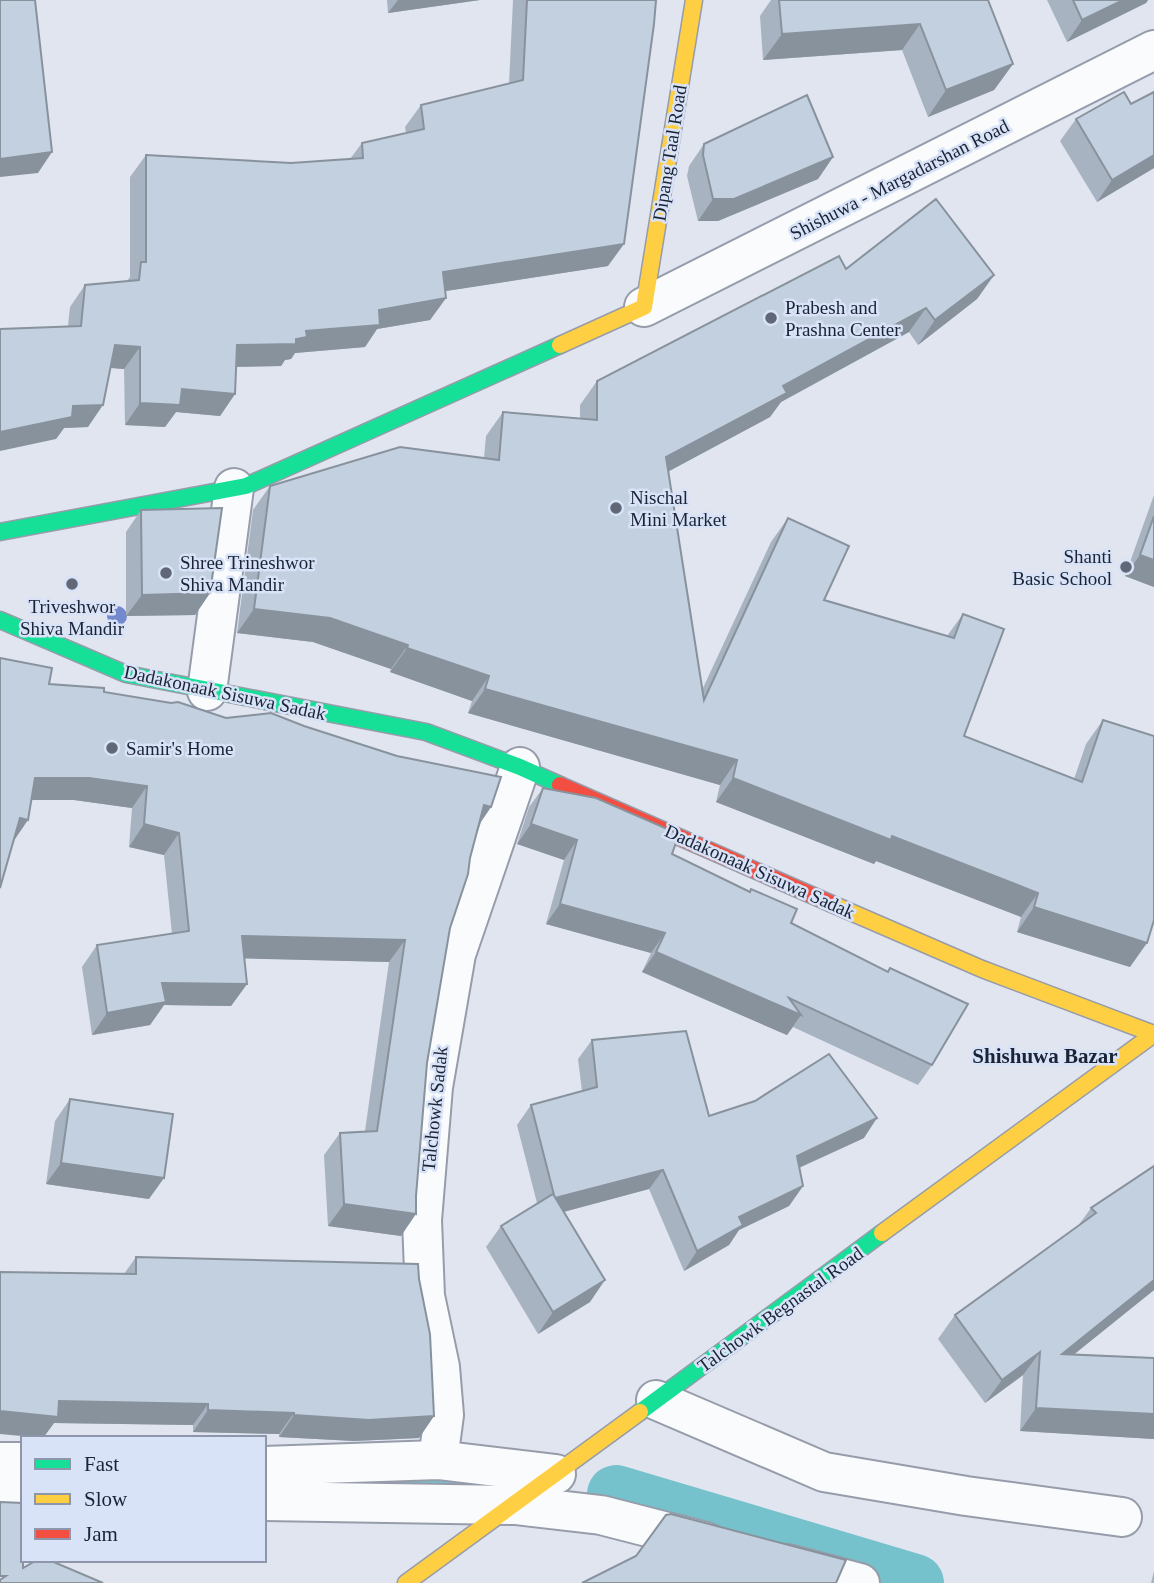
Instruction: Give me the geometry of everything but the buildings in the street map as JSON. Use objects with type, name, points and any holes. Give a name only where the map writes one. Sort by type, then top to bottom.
[{"type":"main road","name":"Dipang Taal Road","points":[[644,307],[694,0]]},
{"type":"main road","points":[[0,532],[246,486],[644,307]]},
{"type":"main road","name":"Dadakonaak Sisuwa Sadak","points":[[0,620],[126,674],[426,732],[520,767],[982,969],[1154,1034]]},
{"type":"main road","name":"Talchowk Begnastal Road","points":[[406,1583],[1154,1034]]},
{"type":"street","name":"Shishuwa - Margadarshan Road","points":[[644,307],[1154,50]]},
{"type":"street","points":[[208,691],[234,488]]},
{"type":"street","name":"Talchowk Sadak","points":[[438,1460],[444,1415],[440,1367],[425,1296],[422,1220],[433,1087],[456,954],[520,767]]},
{"type":"street","points":[[656,1400],[824,1472],[966,1496],[1122,1517]]},
{"type":"street","points":[[266,1466],[438,1460],[556,1474]]},
{"type":"street","points":[[0,1462],[21,1462]]},
{"type":"street","points":[[0,1496],[21,1497]]},
{"type":"street","points":[[266,1501],[515,1505],[601,1515],[860,1583]]},
{"type":"waterway","points":[[266,1481],[490,1485]]},
{"type":"waterway","points":[[616,1494],[915,1583]]},
{"type":"traffic: fast","points":[[0,532],[246,486],[560,345]]},
{"type":"traffic: fast","points":[[0,620],[126,674],[426,732],[560,785]]},
{"type":"traffic: fast","points":[[640,1412],[882,1233]]},
{"type":"traffic: slow","points":[[560,345],[644,307],[694,0]]},
{"type":"traffic: slow","points":[[832,904],[982,969],[1154,1034]]},
{"type":"traffic: slow","points":[[882,1233],[1154,1034]]},
{"type":"traffic: slow","points":[[406,1583],[640,1412]]},
{"type":"traffic: jam","points":[[560,785],[832,904]]},
{"type":"place","name":"Prabesh and Prashna Center","points":[[771,318]]},
{"type":"place","name":"Nischal Mini Market","points":[[616,508]]},
{"type":"place","name":"Shanti Basic School","points":[[1126,567]]},
{"type":"place","name":"Shree Trineshwor Shiva Mandir","points":[[166,573]]},
{"type":"place","name":"Triveshwor Shiva Mandir","points":[[72,584]]},
{"type":"place","name":"Samir's Home","points":[[112,748]]},
{"type":"district","name":"Shishuwa Bazar","points":[[1045,1056]]}]
